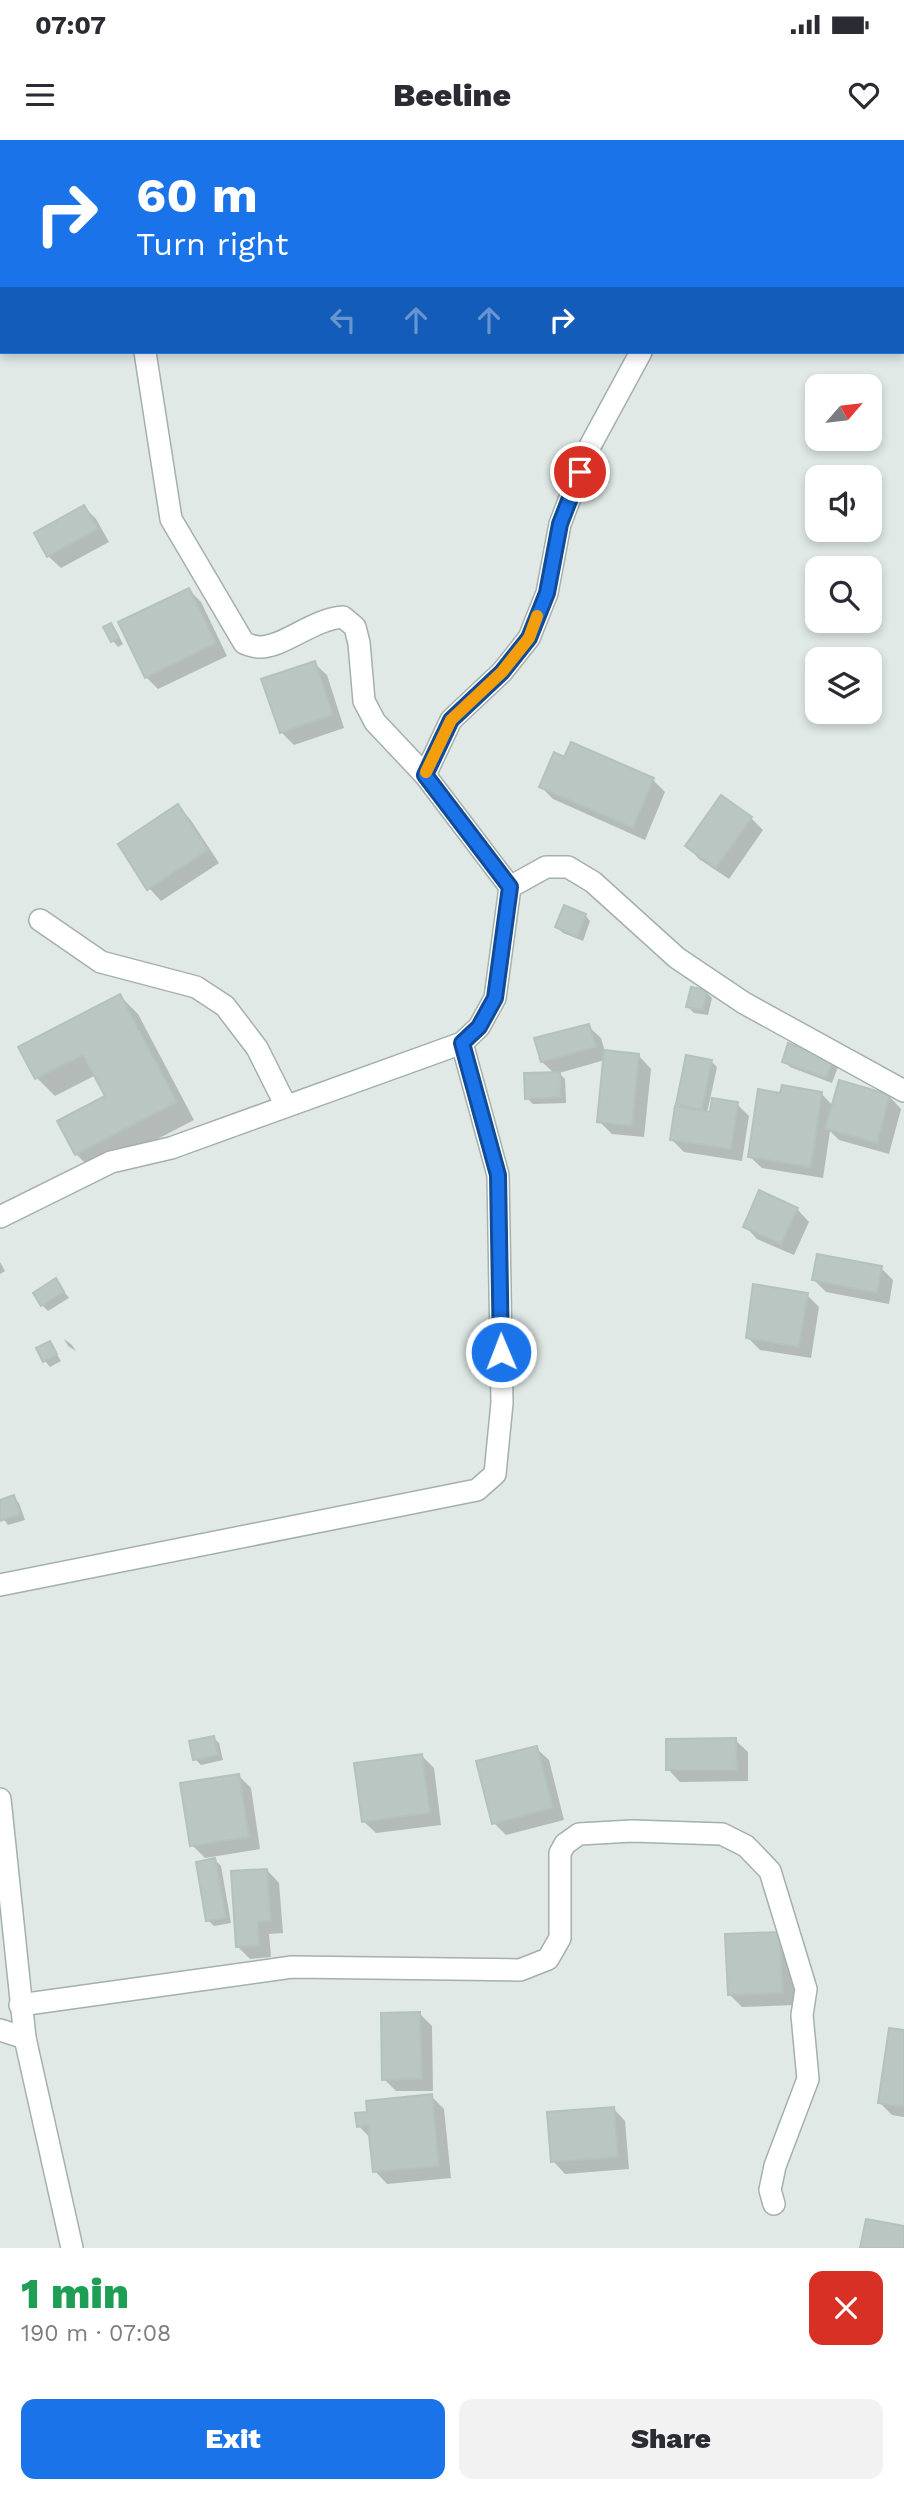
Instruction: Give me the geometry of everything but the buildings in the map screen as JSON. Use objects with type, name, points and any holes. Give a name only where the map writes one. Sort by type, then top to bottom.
[{"type":"street","points":[[0,1217],[111,1162],[172,1148],[462,1043],[479,1027],[495,998],[510,887],[425,775],[375,722],[364,701],[355,627],[342,617],[329,618],[259,648],[244,643],[171,519],[145,354]]},
{"type":"street","points":[[425,775],[451,720],[502,672],[529,638],[547,593],[560,524],[590,446],[640,354]]},
{"type":"street","points":[[510,887],[546,867],[568,867],[593,882],[677,958],[744,1003],[904,1091]]},
{"type":"street","points":[[40,920],[102,962],[196,987],[225,1006],[257,1048],[286,1106]]},
{"type":"street","points":[[0,1585],[477,1490],[495,1474],[502,1403],[498,1175],[462,1043]]},
{"type":"street","points":[[0,1799],[25,2038],[72,2248]]},
{"type":"street","points":[[20,2004],[292,1967],[520,1970],[548,1959],[560,1938],[560,1853],[565,1844],[579,1834],[632,1831],[722,1834],[746,1846],[770,1871],[806,1989],[802,2015],[808,2079],[775,2166],[770,2190],[774,2204]]},
{"type":"street","points":[[0,2029],[25,2038]]},
{"type":"slow traffic","points":[[426,772],[451,720],[502,672],[529,638],[537,616]]},
{"type":"route","points":[[501,1352],[498,1175],[462,1043],[479,1027],[495,998],[510,887],[425,775],[451,720],[502,672],[529,638],[547,593],[560,524],[580,472]]}]
